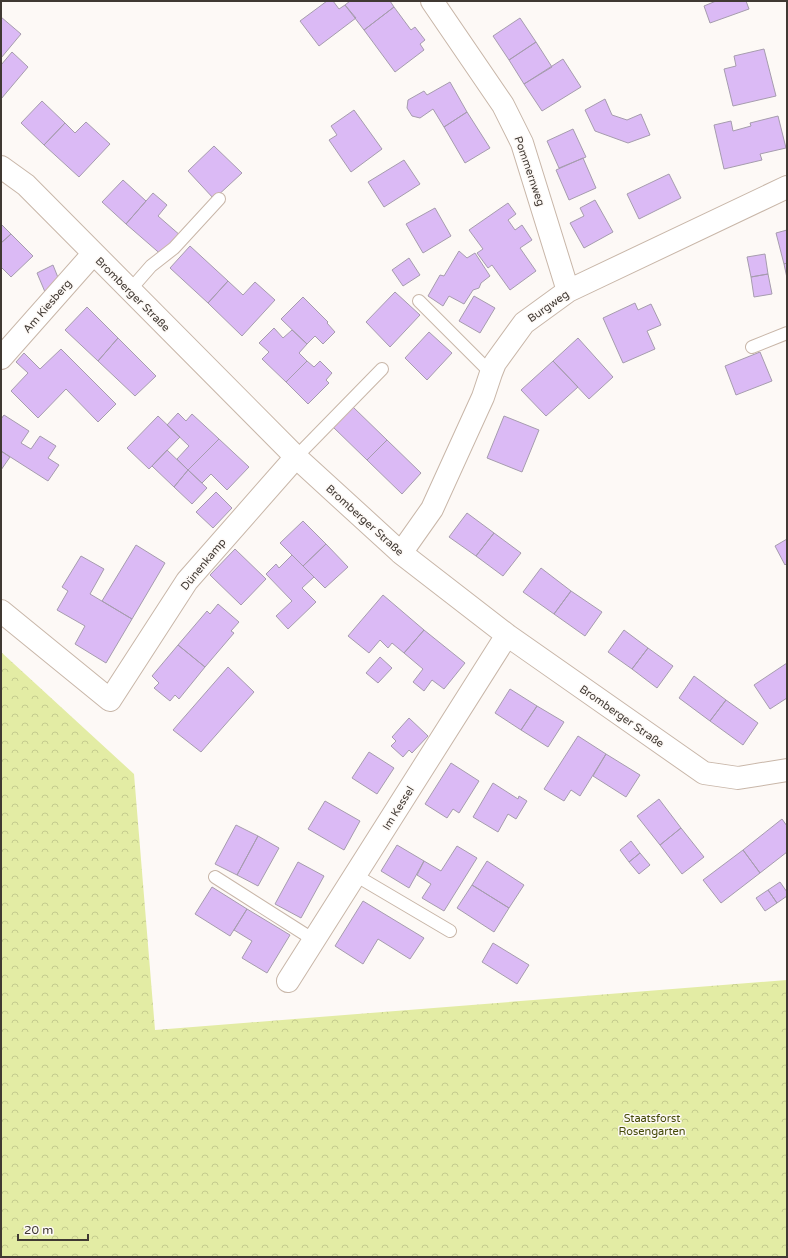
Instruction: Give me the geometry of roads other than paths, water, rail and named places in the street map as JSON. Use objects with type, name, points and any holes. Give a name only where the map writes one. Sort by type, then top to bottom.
[{"type":"street","name":"Pommernweg","points":[[432,1],[503,105],[522,143],[568,291]]},
{"type":"street","name":"Bromberger Straße","points":[[1,167],[26,185],[296,456],[401,553],[507,635],[704,773],[738,778],[787,770]]},
{"type":"street","name":"Burgweg","points":[[401,553],[432,509],[483,397],[491,373],[496,363],[524,323],[568,291],[787,187]]},
{"type":"street","name":"Am Kiesberg","points":[[1,358],[94,254]]},
{"type":"street","name":"Dünenkamp","points":[[1,611],[110,700],[187,581],[296,456]]},
{"type":"street","name":"Im Kessel","points":[[288,981],[507,635]]},
{"type":"lane","points":[[130,290],[151,266],[174,248],[219,199]]},
{"type":"lane","points":[[419,301],[491,373]]},
{"type":"lane","points":[[752,347],[787,333]]},
{"type":"lane","points":[[296,456],[382,369]]},
{"type":"lane","points":[[355,875],[450,931]]},
{"type":"lane","points":[[215,877],[314,940]]},
{"type":"park label","name":"Staatsforst Rosengarten","points":[[652,1124]]}]
